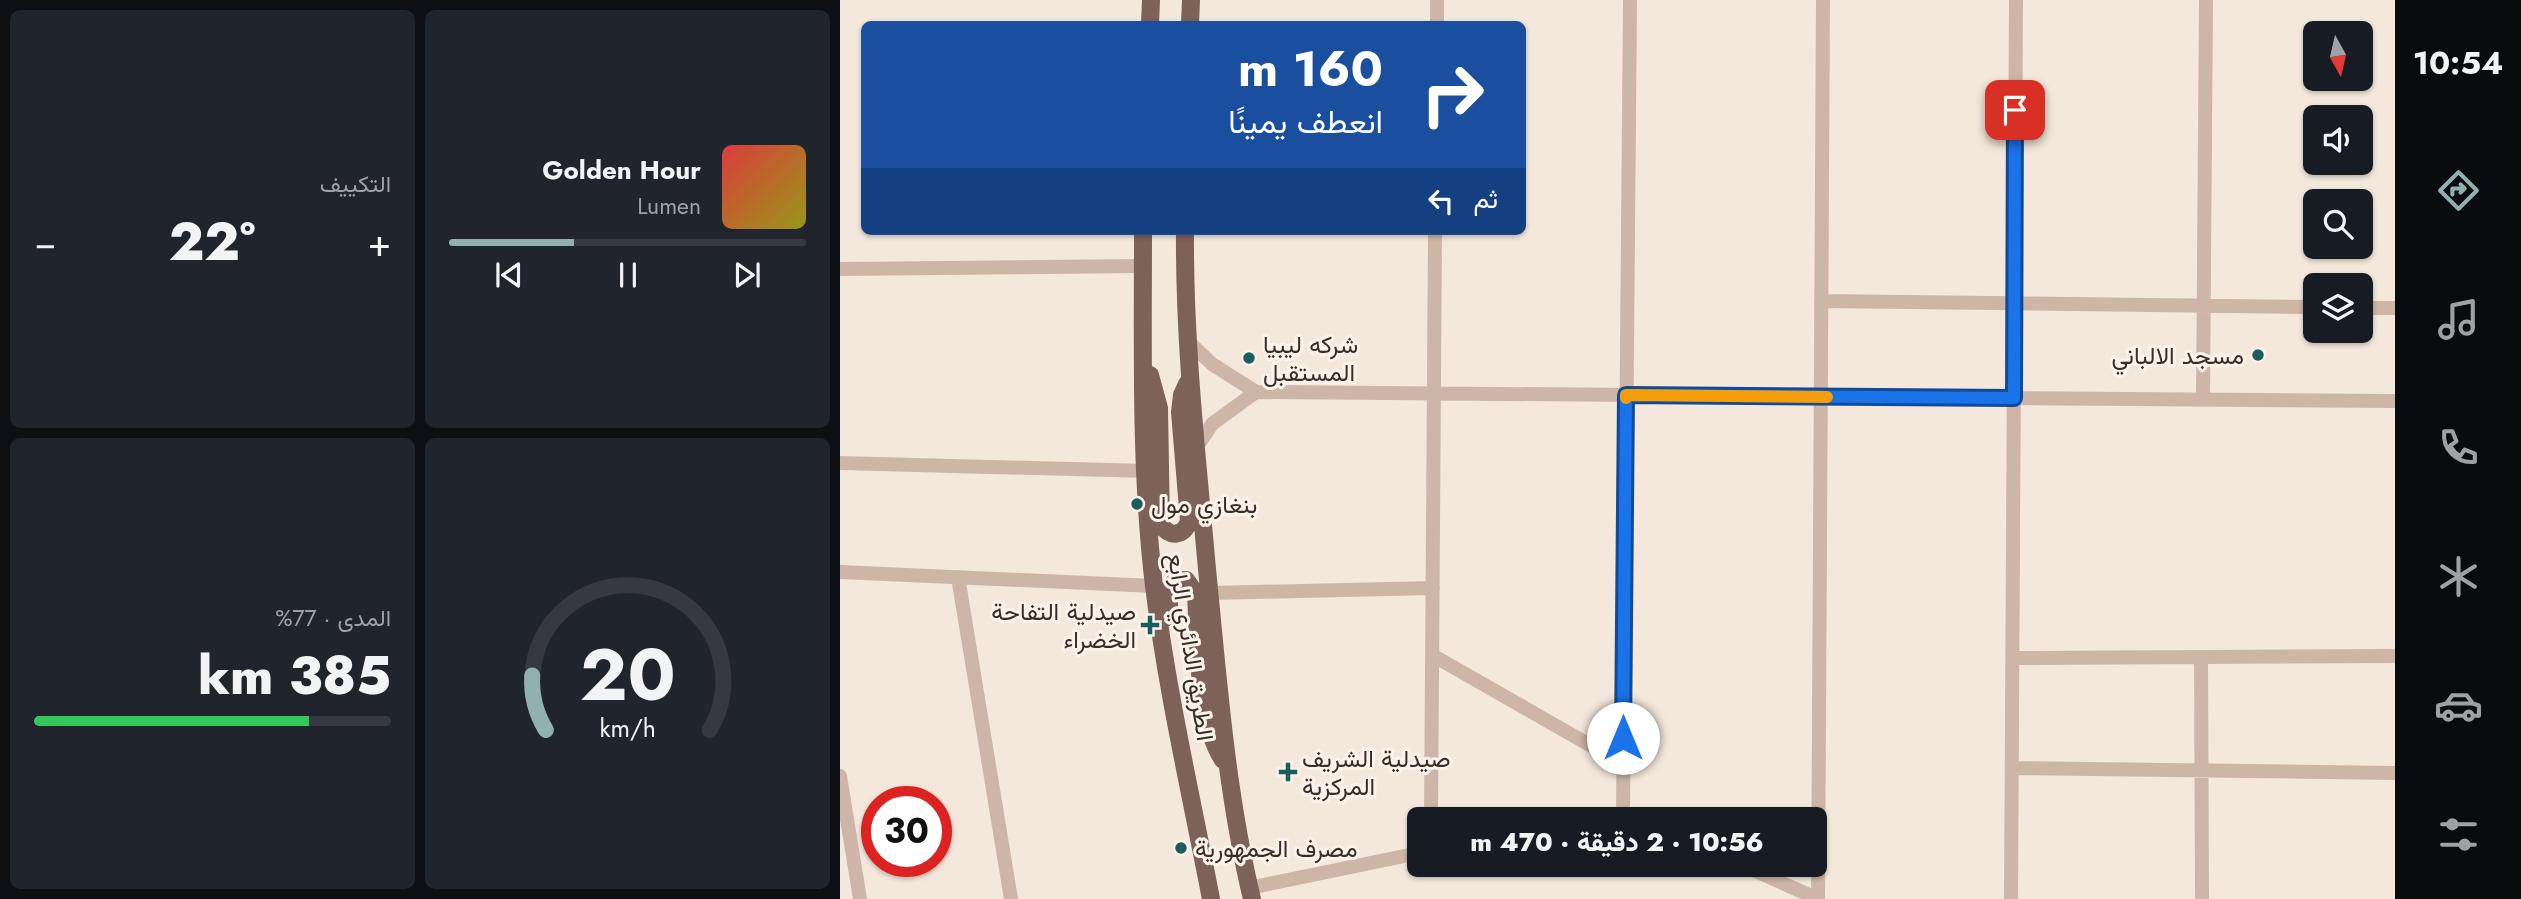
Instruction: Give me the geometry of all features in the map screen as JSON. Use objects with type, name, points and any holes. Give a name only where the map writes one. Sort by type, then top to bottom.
[{"type":"main road","points":[[1150,21],[1152,0]]},
{"type":"main road","points":[[1190,21],[1191,0]]},
{"type":"main road","name":"الطريق الدائري الرابع","points":[[1143,235],[1143,363],[1154,586],[1171,693],[1211,899]]},
{"type":"main road","name":"الطريق الدائري الرابع","points":[[1185,235],[1187,340],[1195,450],[1229,769],[1250,893]]},
{"type":"main road","points":[[1143,363],[1154,387],[1159,408],[1161,525],[1164,530],[1177,534],[1183,532],[1189,521],[1180,412],[1182,395],[1190,381]]},
{"type":"main road","points":[[1171,693],[1178,679],[1178,670],[1168,590],[1171,585],[1181,580],[1195,588],[1206,718],[1215,747],[1229,769]]},
{"type":"street","points":[[1437,0],[1437,21]]},
{"type":"street","points":[[1629,807],[1623,764],[1630,0]]},
{"type":"street","points":[[1769,877],[1818,899],[1824,0]]},
{"type":"street","points":[[2011,899],[2016,0]]},
{"type":"street","points":[[2203,400],[2206,0]]},
{"type":"street","points":[[1431,807],[1435,235]]},
{"type":"street","points":[[840,269],[1143,266]]},
{"type":"street","points":[[1821,302],[2303,307]]},
{"type":"street","points":[[2373,308],[2395,308]]},
{"type":"street","points":[[1187,340],[1219,369],[1256,392],[2395,401]]},
{"type":"street","points":[[1195,450],[1212,424],[1256,392]]},
{"type":"street","points":[[840,463],[1147,471]]},
{"type":"street","points":[[840,572],[1154,586]]},
{"type":"street","points":[[958,578],[1011,899]]},
{"type":"street","points":[[1210,593],[1433,588]]},
{"type":"street","points":[[1432,655],[1623,764]]},
{"type":"street","points":[[2013,659],[2395,656]]},
{"type":"street","points":[[2202,657],[2202,899]]},
{"type":"street","points":[[2012,768],[2395,773]]},
{"type":"street","points":[[840,776],[860,899]]},
{"type":"street","points":[[1250,893],[1407,856]]},
{"type":"slow traffic","points":[[1626,398],[1626,395],[1827,397]]},
{"type":"place","name":"مسجد الالباني","points":[[2258,355]]},
{"type":"place","name":"شركه ليبيا المستقبل","points":[[1249,358]]},
{"type":"place","name":"بنغازي مول","points":[[1137,504]]},
{"type":"place","name":"صيدلية التفاحة الخضراء","points":[[1150,625]]},
{"type":"place","name":"صيدلية الشريف المركزية","points":[[1288,772]]},
{"type":"place","name":"مصرف الجمهورية","points":[[1181,848]]},
{"type":"route","points":[[1623,738],[1626,395],[2014,398],[2015,110]]}]
